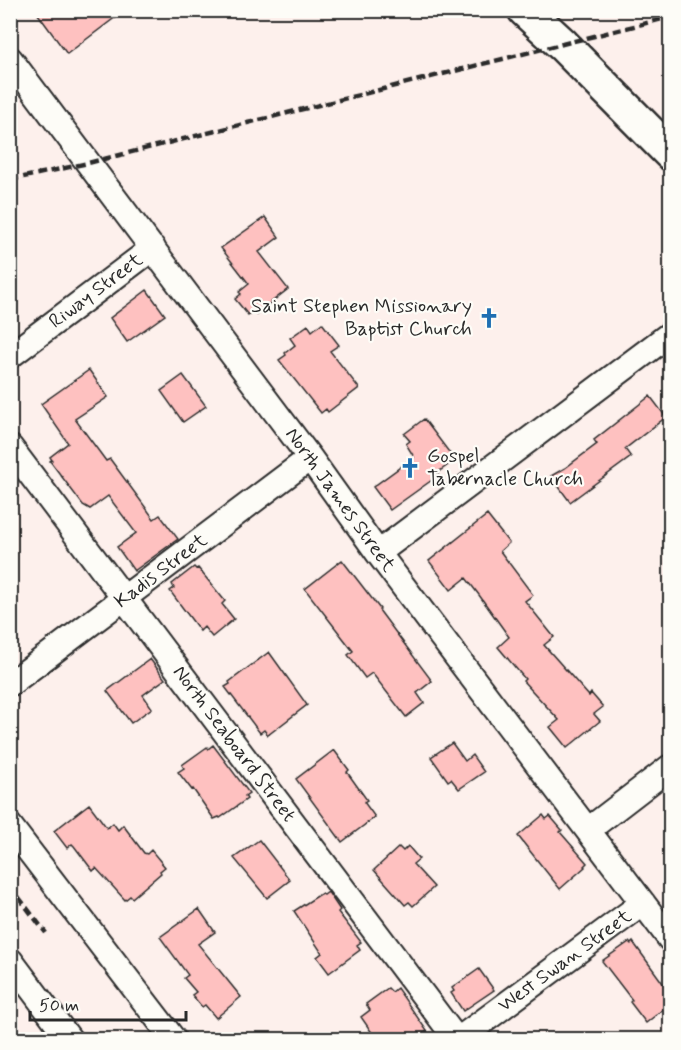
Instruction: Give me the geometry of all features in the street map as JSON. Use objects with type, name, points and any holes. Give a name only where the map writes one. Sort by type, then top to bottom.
[{"type":"main road","points":[[525,10],[670,153]]},
{"type":"street","name":"North James Street","points":[[10,60],[670,939]]},
{"type":"street","name":"Riway Street","points":[[10,356],[153,248]]},
{"type":"street","points":[[378,553],[670,334]]},
{"type":"street","name":"North Seaboard Street","points":[[10,447],[458,1040]]},
{"type":"street","name":"Kadis Street","points":[[10,684],[310,458]]},
{"type":"street","points":[[588,830],[670,767]]},
{"type":"street","points":[[10,826],[174,1040]]},
{"type":"street","name":"West Swan Street","points":[[458,1040],[643,903]]},
{"type":"street","points":[[10,960],[70,1040]]},
{"type":"building","points":[[35,10],[125,10],[67,54]]},
{"type":"building","points":[[265,217],[279,237],[259,252],[288,289],[256,314],[254,310],[248,315],[235,299],[241,294],[239,292],[249,284],[221,248]]},
{"type":"building","points":[[147,290],[165,315],[127,342],[110,318]]},
{"type":"building","points":[[322,323],[339,345],[330,351],[359,388],[328,412],[326,409],[321,413],[279,360],[295,345],[290,338],[308,325],[312,331]]},
{"type":"building","points":[[89,370],[108,397],[75,419],[106,461],[110,459],[154,519],[160,515],[178,539],[134,571],[117,547],[136,533],[108,496],[90,509],[83,505],[50,461],[52,460],[50,457],[68,443],[41,404]]},
{"type":"building","points":[[183,375],[206,406],[183,422],[161,391]]},
{"type":"building","points":[[650,396],[666,417],[625,449],[631,457],[570,502],[551,476],[597,444],[594,440]]},
{"type":"building","points":[[424,419],[455,460],[437,473],[439,475],[390,510],[373,487],[414,457],[406,444],[410,441],[404,434]]},
{"type":"building","points":[[487,515],[509,543],[500,551],[533,595],[525,601],[554,637],[544,645],[589,696],[591,693],[603,707],[594,714],[600,721],[567,748],[550,727],[559,720],[523,681],[525,679],[498,647],[509,637],[479,595],[466,578],[451,590],[429,561]]},
{"type":"building","points":[[342,560],[432,681],[417,693],[424,703],[406,717],[372,673],[365,678],[348,655],[353,651],[305,589]]},
{"type":"building","points":[[194,567],[198,568],[225,601],[222,604],[234,619],[212,637],[204,627],[200,631],[170,591],[174,588],[172,584]]},
{"type":"building","points":[[269,652],[307,705],[268,735],[264,730],[260,733],[225,687]]},
{"type":"building","points":[[150,659],[165,679],[143,695],[152,708],[131,723],[107,691]]},
{"type":"building","points":[[452,743],[465,761],[472,755],[484,772],[459,789],[451,779],[448,781],[431,757]]},
{"type":"building","points":[[213,745],[249,793],[245,796],[247,799],[220,818],[214,819],[178,772],[184,768],[182,765]]},
{"type":"building","points":[[334,750],[349,770],[347,772],[367,800],[364,802],[375,817],[342,842],[296,779]]},
{"type":"building","points":[[89,804],[107,828],[113,823],[118,830],[123,825],[144,853],[147,854],[151,850],[165,867],[132,898],[130,896],[125,900],[96,868],[93,871],[72,844],[67,848],[54,831]]},
{"type":"building","points":[[543,815],[546,819],[550,816],[562,830],[560,832],[587,863],[560,889],[518,836]]},
{"type":"building","points":[[259,840],[290,880],[267,898],[234,858]]},
{"type":"building","points":[[408,846],[419,859],[413,864],[434,887],[413,906],[409,902],[405,905],[374,870],[399,847],[403,851]]},
{"type":"building","points":[[328,892],[340,910],[338,912],[361,942],[357,945],[360,950],[329,973],[317,957],[322,953],[294,911],[322,893],[324,895]]},
{"type":"building","points":[[199,909],[215,932],[198,944],[241,997],[216,1018],[192,995],[196,992],[184,978],[188,975],[160,937]]},
{"type":"building","points":[[629,942],[631,944],[633,942],[670,993],[670,1004],[646,1023],[630,1002],[632,1000],[602,961]]},
{"type":"building","points":[[479,969],[494,990],[463,1011],[451,993],[454,991],[452,988]]},
{"type":"building","points":[[388,988],[392,992],[397,988],[427,1031],[416,1040],[377,1040],[361,1017],[370,1010],[366,1004]]},
{"type":"railway","points":[[10,180],[88,163],[670,17]]},
{"type":"railway","points":[[10,886],[46,933]]},
{"type":"place","name":"Saint Stephen Missionary Baptist Church","points":[[489,318]]},
{"type":"place","name":"Gospel Tabernacle Church","points":[[410,468]]}]
